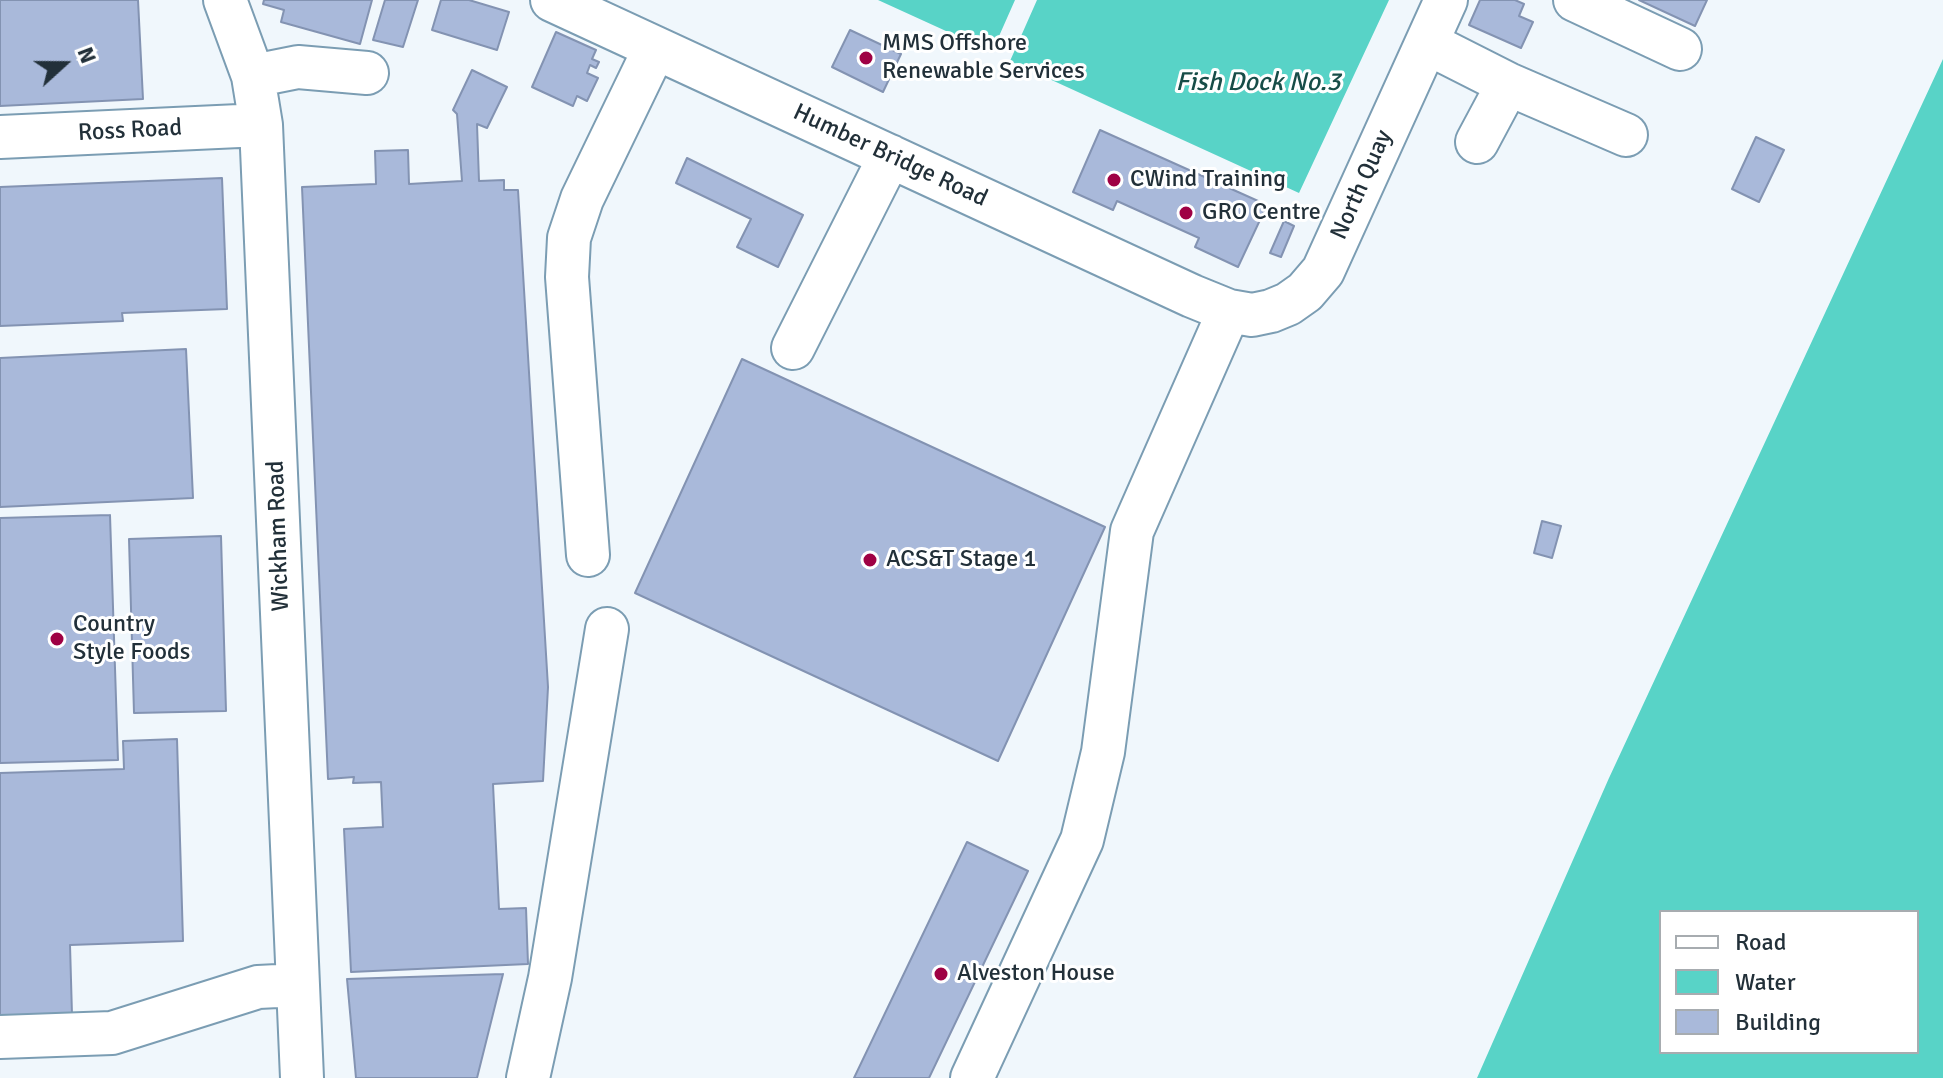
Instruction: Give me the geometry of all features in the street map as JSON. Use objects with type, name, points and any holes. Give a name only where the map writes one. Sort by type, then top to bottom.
[{"type":"street","name":"Wickham Road","points":[[225,0],[253,76],[261,125],[302,1078]]},
{"type":"street","name":"Humber Bridge Road","points":[[552,0],[1229,311]]},
{"type":"street","name":"North Quay","points":[[1229,311],[1252,315],[1279,308],[1305,292],[1323,271],[1446,0]]},
{"type":"street","points":[[1575,0],[1680,49]]},
{"type":"street","points":[[1427,43],[1508,84],[1626,135]]},
{"type":"street","points":[[588,555],[567,277],[569,238],[582,199],[655,48]]},
{"type":"street","points":[[253,76],[298,67],[367,73]]},
{"type":"street","points":[[1477,142],[1508,84]]},
{"type":"street","name":"Ross Road","points":[[0,137],[261,125]]},
{"type":"street","points":[[793,348],[890,156]]},
{"type":"street","points":[[972,1078],[1082,840],[1103,752],[1132,531],[1229,311]]},
{"type":"street","points":[[528,1078],[550,978],[607,629]]},
{"type":"street","points":[[0,1037],[112,1033],[258,987],[298,985]]},
{"type":"water","points":[[878,0],[1015,0],[992,52]]},
{"type":"water","name":"Fish Dock No.3","points":[[1037,0],[1389,0],[1299,193],[1010,61]]},
{"type":"water","points":[[1943,59],[1943,1078],[1477,1078],[1609,778]]},
{"type":"building","points":[[0,0],[138,0],[143,99],[0,106]]},
{"type":"building","points":[[264,0],[372,0],[360,44],[281,22],[284,10],[263,4]]},
{"type":"building","points":[[385,0],[418,0],[403,47],[373,40]]},
{"type":"building","points":[[441,0],[469,0],[509,12],[497,50],[432,30]]},
{"type":"building","points":[[1480,0],[1515,0],[1524,4],[1519,16],[1533,22],[1521,48],[1469,25]]},
{"type":"building","points":[[1639,0],[1707,0],[1695,26]]},
{"type":"building","points":[[850,30],[901,54],[883,92],[832,67]]},
{"type":"building","points":[[556,32],[596,50],[592,59],[599,62],[596,68],[590,65],[587,73],[598,78],[587,101],[577,96],[573,106],[532,87]]},
{"type":"building","points":[[472,70],[507,87],[487,128],[477,124],[479,181],[504,180],[504,190],[518,190],[548,687],[543,781],[493,784],[499,909],[526,908],[528,964],[351,972],[344,829],[383,827],[381,782],[353,783],[354,777],[328,779],[302,187],[376,184],[375,151],[408,150],[409,184],[462,181],[457,114],[453,110]]},
{"type":"building","points":[[1100,130],[1267,205],[1238,267],[1195,247],[1199,238],[1117,201],[1113,210],[1073,192]]},
{"type":"building","points":[[1756,137],[1784,150],[1759,202],[1732,189]]},
{"type":"building","points":[[687,158],[803,215],[778,267],[737,247],[751,219],[676,183]]},
{"type":"building","points":[[222,178],[227,309],[122,313],[123,321],[0,326],[0,187]]},
{"type":"building","points":[[1284,221],[1294,226],[1281,257],[1270,253]]},
{"type":"building","points":[[186,349],[193,498],[0,507],[0,358]]},
{"type":"building","name":"ACS&T Stage 1","points":[[742,359],[1105,527],[998,761],[635,593]]},
{"type":"building","name":"Country Style Foods","points":[[110,515],[118,760],[0,763],[0,518]]},
{"type":"building","points":[[1542,521],[1561,526],[1552,558],[1534,553]]},
{"type":"building","points":[[221,536],[226,711],[134,713],[129,539]]},
{"type":"building","points":[[177,739],[183,941],[70,945],[72,1015],[0,1017],[0,773],[124,769],[123,741]]},
{"type":"building","name":"Alveston House","points":[[967,842],[1028,871],[929,1078],[854,1078]]},
{"type":"building","points":[[503,974],[477,1078],[356,1078],[347,979]]},
{"type":"place","name":"MMS Offshore Renewable Services","points":[[866,58]]},
{"type":"place","name":"CWind Training","points":[[1114,180]]},
{"type":"place","name":"GRO Centre","points":[[1186,213]]},
{"type":"place","name":"ACS&T Stage 1","points":[[870,560]]},
{"type":"place","name":"Country Style Foods","points":[[57,639]]},
{"type":"place","name":"Alveston House","points":[[941,974]]}]
